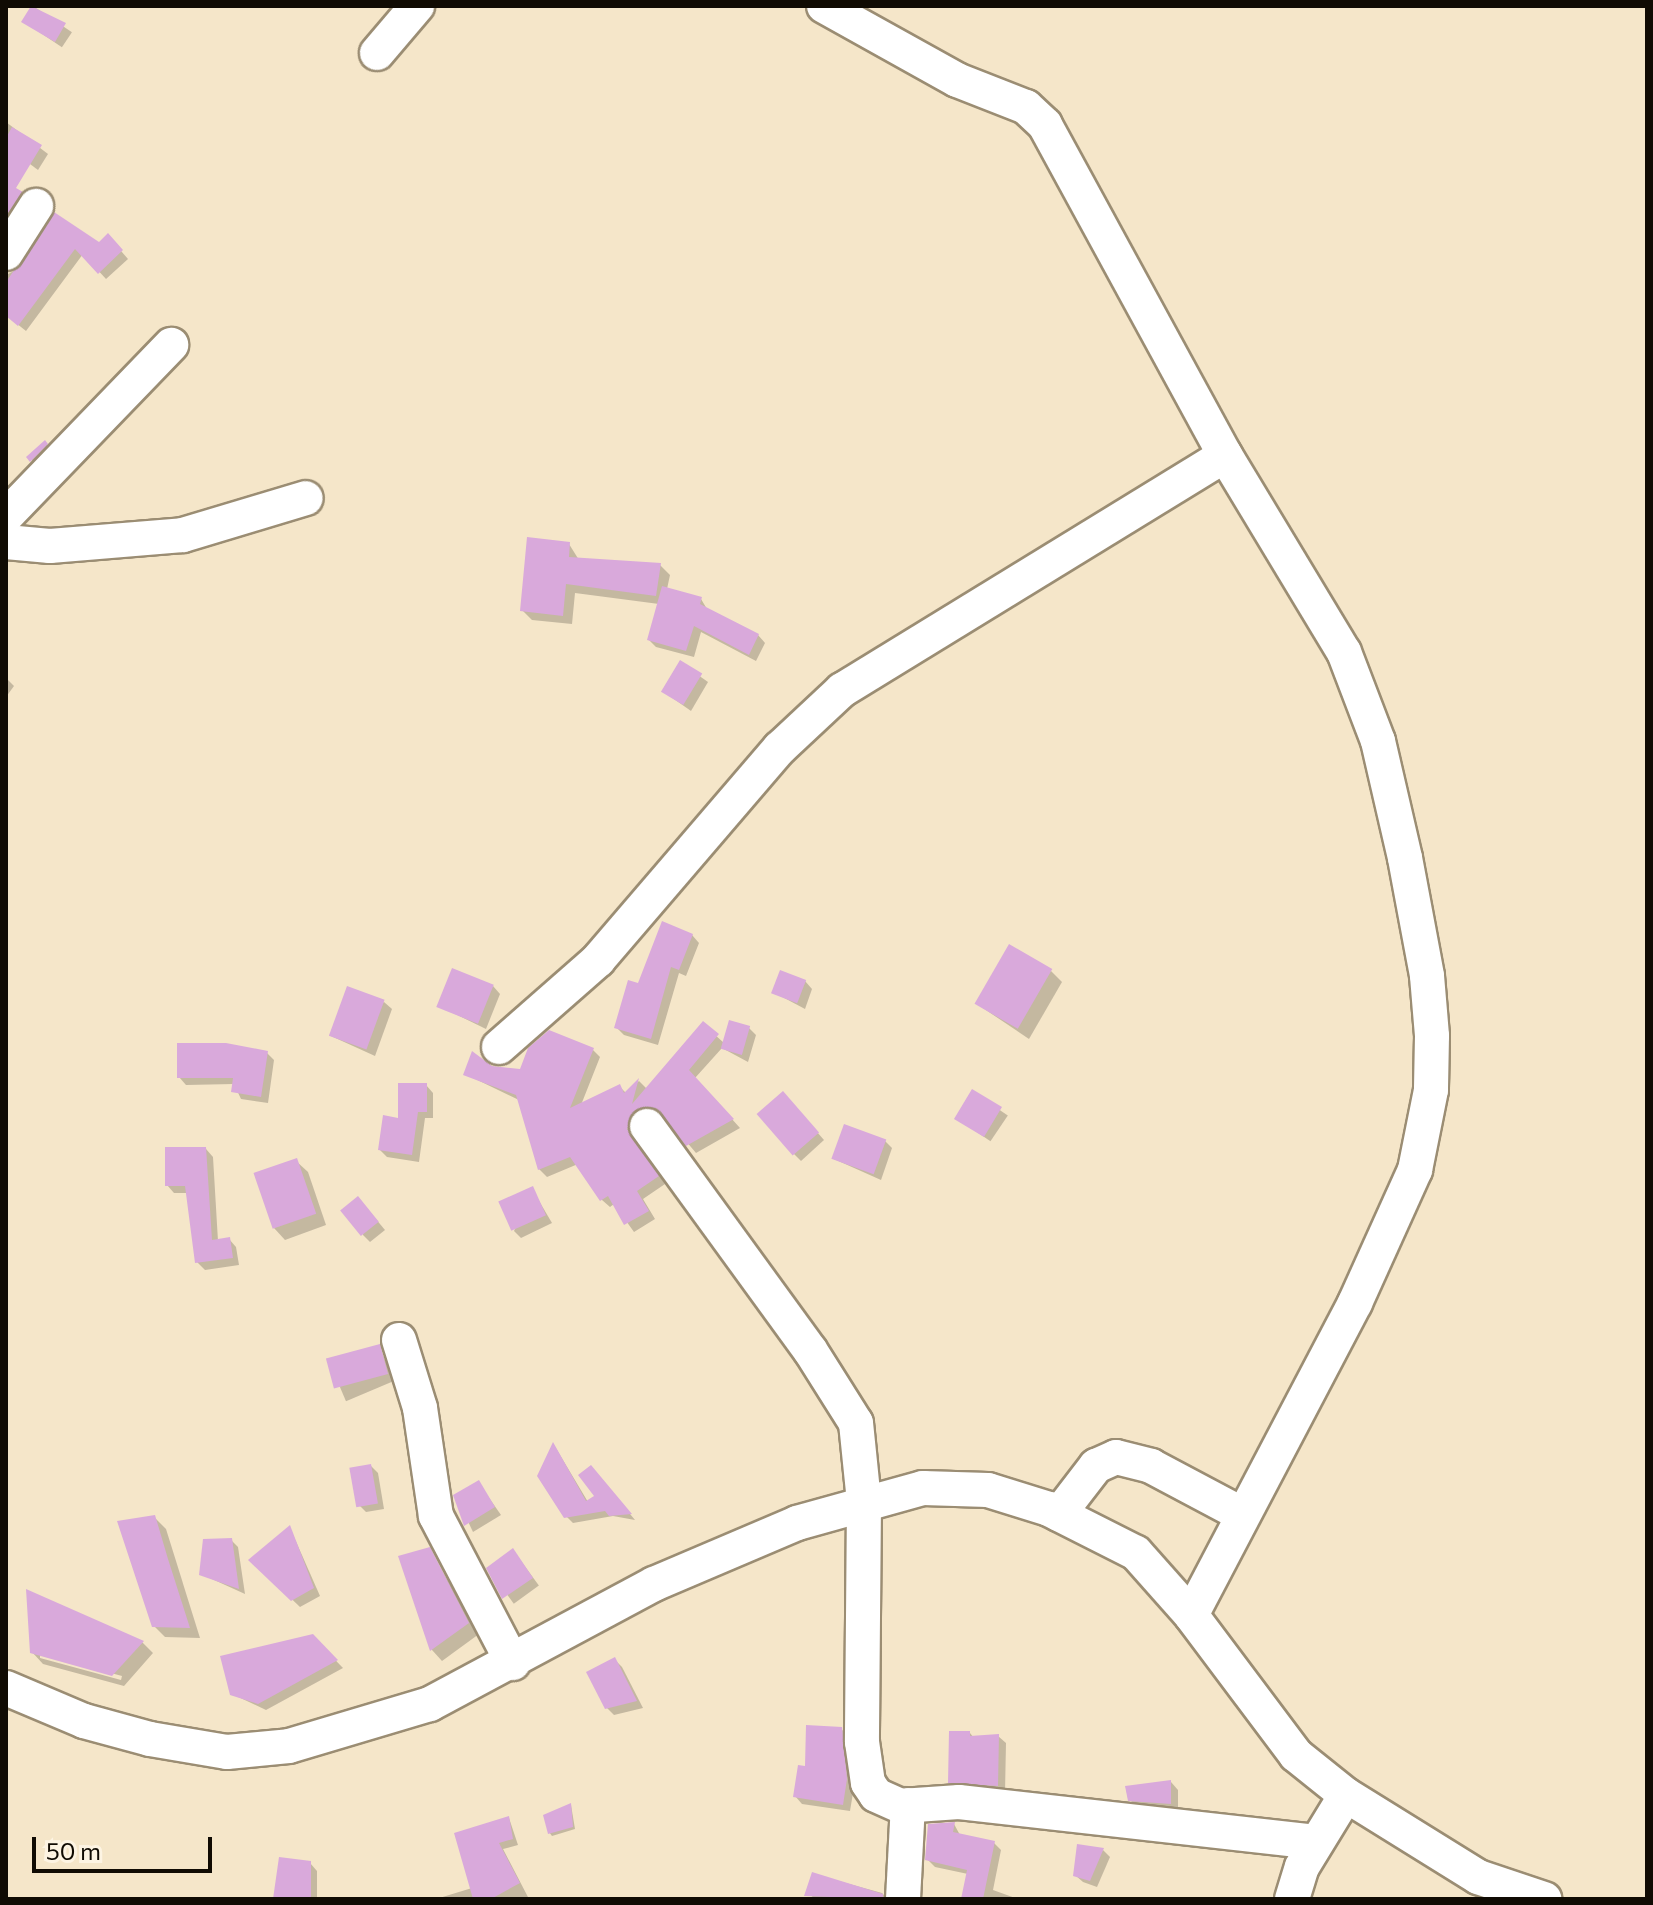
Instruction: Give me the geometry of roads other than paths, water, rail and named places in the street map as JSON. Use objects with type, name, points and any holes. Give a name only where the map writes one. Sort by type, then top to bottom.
[{"type":"street","points":[[377,53],[417,6]]},
{"type":"street","points":[[824,6],[957,80],[1026,107],[1040,118],[1225,455],[1344,652],[1378,741],[1417,915],[1432,1036],[1431,1090],[1415,1170],[1392,1230],[1191,1615]]},
{"type":"street","points":[[6,253],[36,206]]},
{"type":"street","points":[[6,516],[171,345]]},
{"type":"street","points":[[499,1047],[598,960],[780,748],[842,690],[1225,455]]},
{"type":"street","points":[[6,542],[50,546],[152,540],[217,527],[306,498]]},
{"type":"street","points":[[647,1126],[834,1383],[856,1423],[864,1502],[859,1653],[865,1769],[876,1795],[888,1805],[959,1802],[1316,1842]]},
{"type":"street","points":[[399,1340],[420,1408],[436,1516],[513,1663]]},
{"type":"street","points":[[1059,1514],[1096,1466],[1116,1457],[1151,1466],[1243,1515]]},
{"type":"street","points":[[6,1688],[84,1721],[227,1752],[289,1746],[351,1731],[430,1704],[513,1663],[654,1584],[797,1523],[923,1488],[988,1490],[1059,1514],[1136,1553],[1191,1615],[1296,1755],[1346,1795],[1478,1877],[1544,1899]]},
{"type":"street","points":[[1292,1899],[1316,1842],[1346,1795]]},
{"type":"street","points":[[903,1899],[908,1805]]}]
